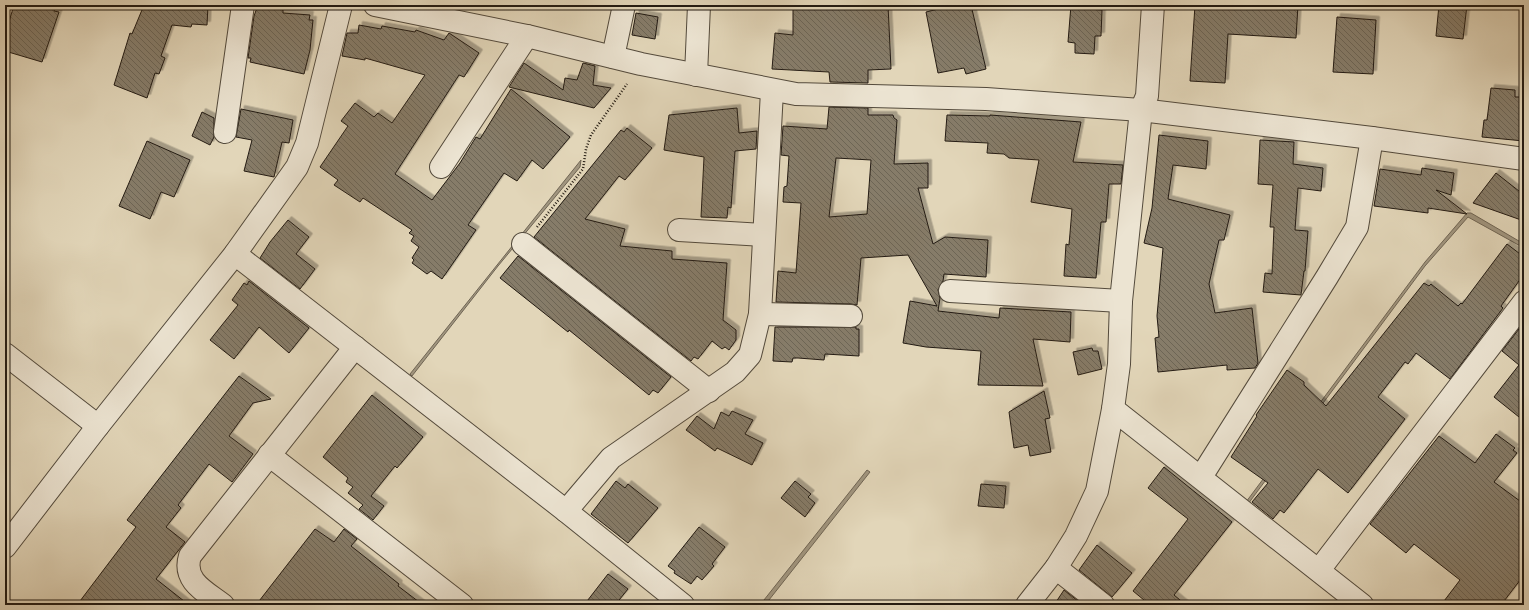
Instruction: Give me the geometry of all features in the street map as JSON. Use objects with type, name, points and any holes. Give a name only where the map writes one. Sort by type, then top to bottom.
[{"type":"street","points":[[225,132],[243,5]]},
{"type":"street","points":[[5,547],[98,426],[235,254],[297,167],[307,143],[341,5]]},
{"type":"street","points":[[375,5],[527,36],[641,64],[772,91],[796,94],[986,99],[1141,110],[1372,138],[1524,159]]},
{"type":"street","points":[[613,57],[624,5]]},
{"type":"street","points":[[696,75],[699,5]]},
{"type":"street","points":[[1027,605],[1056,568],[1076,536],[1097,491],[1113,409],[1119,364],[1121,301],[1137,166],[1141,110],[1147,96],[1152,5]]},
{"type":"street","points":[[441,166],[527,36]]},
{"type":"street","points":[[566,511],[611,458],[646,432],[709,391],[735,372],[750,355],[760,314],[772,91]]},
{"type":"street","points":[[1201,477],[1328,277],[1357,227],[1372,138]]},
{"type":"street","points":[[679,230],[764,235]]},
{"type":"street","points":[[523,244],[709,391]]},
{"type":"street","points":[[235,254],[566,511],[680,604]]},
{"type":"street","points":[[950,292],[1121,301]]},
{"type":"street","points":[[1319,570],[1524,302]]},
{"type":"street","points":[[760,314],[851,316]]},
{"type":"street","points":[[223,605],[194,582],[190,576],[188,563],[190,556],[355,347]]},
{"type":"street","points":[[5,354],[98,426]]},
{"type":"street","points":[[1113,409],[1201,477],[1309,565],[1319,570],[1362,605]]},
{"type":"street","points":[[269,455],[462,605]]},
{"type":"street","points":[[1056,568],[1103,605]]},
{"type":"path","points":[[523,244],[583,169],[586,149],[594,128],[641,64]]},
{"type":"shaded area","points":[[581,160],[580,167],[498,266],[412,376],[410,374]]},
{"type":"shaded area","points":[[1467,213],[1471,213],[1524,244],[1524,248],[1468,217],[1425,266],[1248,504],[1246,502],[1425,262]]},
{"type":"shaded area","points":[[867,470],[870,472],[765,605],[760,605]]},
{"type":"building","points":[[14,5],[56,5],[54,11],[59,12],[42,62],[5,51],[5,35]]},
{"type":"building","points":[[144,5],[208,5],[207,25],[192,24],[191,27],[172,25],[161,56],[165,58],[159,74],[155,73],[147,98],[114,85],[130,33],[132,34]]},
{"type":"building","points":[[258,5],[283,10],[283,13],[310,15],[309,20],[313,20],[310,50],[304,74],[250,62],[251,58],[248,58],[254,16]]},
{"type":"building","points":[[793,5],[888,5],[891,69],[868,70],[868,83],[830,82],[829,72],[772,69],[775,33],[793,35]]},
{"type":"building","points":[[955,5],[971,5],[986,69],[966,74],[964,68],[938,73],[926,12]]},
{"type":"building","points":[[1071,5],[1088,5],[1088,9],[1102,10],[1101,36],[1095,36],[1094,54],[1075,53],[1075,43],[1068,42]]},
{"type":"building","points":[[1195,5],[1298,5],[1296,38],[1228,34],[1225,83],[1190,81]]},
{"type":"building","points":[[1439,5],[1467,5],[1463,39],[1436,36]]},
{"type":"building","points":[[636,13],[658,17],[655,39],[632,35]]},
{"type":"building","points":[[1337,17],[1376,20],[1373,74],[1333,72]]},
{"type":"building","points":[[359,25],[381,29],[382,26],[415,32],[416,30],[444,40],[449,33],[479,53],[464,77],[459,75],[395,174],[432,200],[460,163],[476,137],[480,139],[511,89],[570,137],[543,169],[532,160],[517,181],[504,173],[468,225],[476,230],[442,279],[431,271],[427,274],[412,263],[414,260],[412,258],[419,247],[411,241],[414,236],[409,233],[412,230],[363,198],[360,202],[334,185],[338,180],[320,167],[348,126],[341,121],[355,103],[374,117],[378,113],[392,123],[425,75],[365,58],[365,60],[342,56],[347,33],[358,33]]},
{"type":"building","points":[[524,63],[563,90],[565,78],[577,80],[583,63],[595,66],[593,85],[611,88],[594,108],[509,87]]},
{"type":"building","points":[[1491,88],[1515,90],[1515,97],[1524,97],[1524,141],[1482,137],[1484,120],[1487,120]]},
{"type":"building","points":[[829,107],[868,108],[868,115],[893,115],[897,120],[894,164],[928,163],[928,188],[918,188],[933,244],[945,237],[988,240],[986,277],[944,274],[943,281],[938,290],[940,298],[938,311],[999,318],[1000,308],[1071,312],[1070,342],[1033,339],[1043,386],[978,385],[981,351],[926,347],[903,343],[910,301],[937,306],[908,255],[861,258],[857,305],[776,302],[778,271],[796,273],[801,203],[783,202],[784,187],[787,186],[789,156],[781,155],[783,126],[827,129]],"holes":[[[836,158],[871,160],[867,214],[829,217]]]},
{"type":"building","points":[[737,108],[739,133],[757,131],[756,149],[735,151],[731,208],[728,207],[727,218],[701,217],[704,157],[664,150],[669,115]]},
{"type":"building","points":[[241,109],[293,120],[289,143],[282,142],[274,177],[244,171],[252,140],[236,137]]},
{"type":"building","points":[[202,112],[214,118],[214,137],[210,145],[192,136]]},
{"type":"building","points":[[947,115],[990,115],[1081,122],[1073,162],[1123,165],[1121,184],[1109,184],[1106,222],[1101,222],[1096,278],[1064,276],[1066,244],[1069,245],[1072,209],[1031,202],[1039,160],[1009,158],[1004,154],[987,153],[988,143],[945,141]]},
{"type":"building","points":[[627,128],[652,148],[625,180],[619,176],[585,219],[625,229],[620,246],[672,251],[672,259],[727,263],[723,320],[736,330],[736,340],[729,350],[725,347],[722,349],[712,341],[698,359],[694,357],[691,361],[534,237],[621,130],[624,132]]},
{"type":"building","points":[[1159,135],[1208,141],[1206,169],[1173,165],[1168,199],[1230,215],[1224,240],[1219,240],[1209,284],[1215,313],[1252,308],[1258,363],[1255,368],[1227,370],[1227,365],[1158,372],[1155,338],[1159,337],[1157,316],[1163,248],[1144,243],[1152,208]]},
{"type":"building","points":[[1260,140],[1294,142],[1293,164],[1323,168],[1321,191],[1298,188],[1295,230],[1308,231],[1305,271],[1301,295],[1263,292],[1265,273],[1272,274],[1274,227],[1270,227],[1273,185],[1258,184]]},
{"type":"building","points":[[147,141],[190,160],[174,197],[161,192],[150,219],[119,206]]},
{"type":"building","points":[[1422,168],[1454,173],[1451,195],[1436,190],[1467,214],[1428,208],[1428,213],[1374,206],[1380,169],[1421,175]]},
{"type":"building","points":[[1496,173],[1524,195],[1524,221],[1473,203]]},
{"type":"building","points":[[288,220],[309,237],[296,254],[315,269],[300,289],[260,258],[270,242]]},
{"type":"building","points":[[1507,244],[1524,257],[1524,274],[1501,306],[1503,308],[1450,379],[1416,353],[1408,364],[1405,362],[1378,397],[1405,419],[1348,493],[1318,469],[1284,513],[1280,510],[1273,519],[1252,502],[1268,483],[1231,457],[1257,416],[1256,415],[1287,370],[1304,382],[1304,385],[1326,406],[1424,283],[1429,286],[1431,284],[1458,306],[1461,303],[1462,304]]},
{"type":"building","points":[[518,256],[671,377],[658,393],[653,390],[649,395],[569,330],[568,332],[500,278]]},
{"type":"building","points":[[249,281],[309,328],[289,353],[259,327],[234,359],[210,340],[238,305],[232,300],[244,283],[247,285]]},
{"type":"building","points":[[1522,325],[1524,327],[1524,421],[1494,397],[1519,365],[1502,351]]},
{"type":"building","points":[[775,327],[856,327],[856,329],[859,329],[859,356],[825,354],[824,360],[793,358],[792,362],[773,361]]},
{"type":"building","points":[[1092,348],[1093,351],[1098,351],[1102,369],[1078,375],[1073,352]]},
{"type":"building","points":[[239,376],[271,399],[253,403],[229,436],[253,454],[232,482],[209,464],[178,505],[181,508],[166,527],[185,542],[156,579],[189,605],[77,605],[136,527],[127,520]]},
{"type":"building","points":[[1044,391],[1050,418],[1045,419],[1051,452],[1030,456],[1028,445],[1014,448],[1009,412]]},
{"type":"building","points":[[372,395],[423,437],[397,468],[395,466],[371,496],[384,506],[373,520],[359,509],[363,505],[348,493],[353,487],[346,482],[348,478],[323,457]]},
{"type":"building","points":[[732,411],[753,420],[745,434],[763,443],[752,465],[717,448],[715,451],[686,430],[697,416],[714,429],[721,412],[729,416]]},
{"type":"building","points":[[1496,434],[1515,448],[1513,450],[1517,453],[1494,482],[1524,504],[1524,575],[1501,605],[1441,605],[1460,580],[1414,544],[1406,553],[1370,524],[1439,436],[1475,463]]},
{"type":"building","points":[[1164,467],[1232,522],[1174,595],[1186,605],[1150,605],[1133,591],[1188,519],[1148,488]]},
{"type":"building","points":[[616,481],[625,488],[628,484],[658,508],[628,543],[591,514]]},
{"type":"building","points":[[795,481],[811,494],[808,497],[815,503],[805,517],[781,498]]},
{"type":"building","points":[[981,484],[1006,486],[1004,508],[978,506]]},
{"type":"building","points":[[699,527],[725,547],[712,564],[714,566],[702,580],[697,576],[691,584],[674,573],[675,571],[668,566]]},
{"type":"building","points":[[315,529],[334,542],[344,529],[357,539],[351,546],[423,605],[354,605],[346,600],[343,605],[256,605]]},
{"type":"building","points":[[1097,545],[1132,573],[1112,597],[1079,570]]},
{"type":"building","points":[[608,574],[628,589],[615,605],[584,605]]},
{"type":"building","points":[[1064,590],[1083,605],[1054,605]]}]
